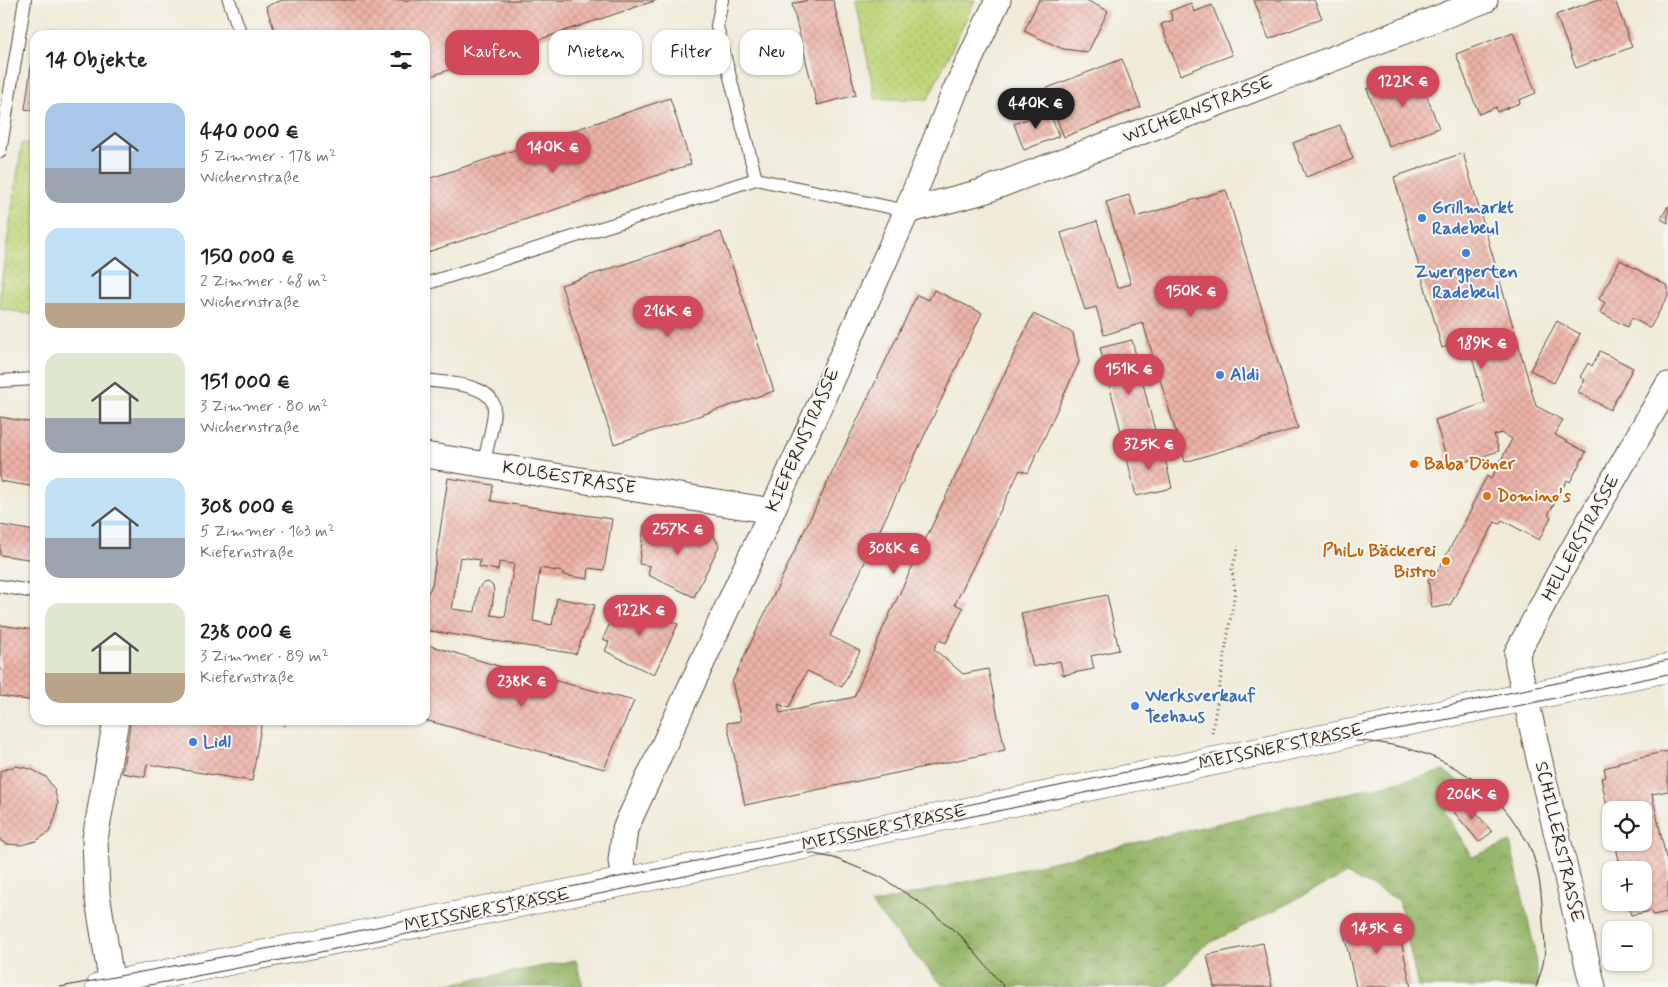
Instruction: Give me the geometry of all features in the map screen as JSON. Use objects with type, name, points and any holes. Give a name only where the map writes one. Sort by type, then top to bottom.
[{"type":"main road","name":"MEISSNER STRASSE","points":[[106,986],[1668,668]]},
{"type":"street","name":"KIEFERNSTRASSE","points":[[624,882],[620,860],[625,829],[772,511],[907,212],[954,92],[998,0]]},
{"type":"street","name":"WICHERNSTRASSE","points":[[907,212],[981,192],[1214,104],[1451,6],[1485,0]]},
{"type":"street","name":"HELLERSTRASSE","points":[[1526,697],[1517,653],[1560,572],[1668,385]]},
{"type":"street","name":"KOLBESTRASSE","points":[[430,456],[772,511]]},
{"type":"street","name":"SCHILLERSTRASSE","points":[[1526,697],[1593,987]]},
{"type":"street","points":[[106,986],[97,894],[95,839],[115,725]]},
{"type":"lane","points":[[0,152],[25,0]]},
{"type":"lane","points":[[229,0],[239,30]]},
{"type":"lane","points":[[722,0],[717,26],[756,179]]},
{"type":"lane","points":[[430,282],[756,179],[907,212]]},
{"type":"lane","points":[[0,381],[30,379]]},
{"type":"lane","points":[[430,381],[470,386],[489,397],[494,404],[490,438],[483,464]]},
{"type":"lane","points":[[0,586],[30,591]]},
{"type":"path","points":[[1207,762],[1235,591],[1232,569],[1239,546]]},
{"type":"path","points":[[284,725],[284,730]]},
{"type":"green space","points":[[856,0],[975,0],[928,99],[875,99]]},
{"type":"green space","points":[[22,143],[30,144],[30,314],[0,309],[0,290]]},
{"type":"green space","points":[[1444,771],[1468,788],[1445,812],[1472,857],[1510,842],[1534,946],[1538,987],[1418,987],[1399,900],[1346,874],[1202,947],[1166,987],[944,987],[871,904]]},
{"type":"green space","points":[[576,960],[583,987],[433,987]]},
{"type":"building","points":[[283,0],[657,0],[568,30],[549,30],[549,36],[539,40],[539,30],[445,30],[445,71],[430,76],[430,30],[274,30],[266,6]]},
{"type":"building","points":[[808,0],[833,0],[856,95],[817,105],[803,48],[803,30],[798,30],[792,4]]},
{"type":"building","points":[[1039,0],[1086,0],[1108,11],[1088,52],[1063,49],[1024,31]]},
{"type":"building","points":[[1254,0],[1314,0],[1322,18],[1269,39]]},
{"type":"building","points":[[1596,0],[1615,0],[1632,47],[1576,68],[1556,15]]},
{"type":"building","points":[[1191,3],[1194,12],[1212,5],[1232,55],[1180,75],[1161,24],[1173,20],[1170,11]]},
{"type":"building","points":[[1513,32],[1536,93],[1519,100],[1520,103],[1497,112],[1496,107],[1479,114],[1456,54]]},
{"type":"building","points":[[1122,59],[1141,107],[1064,137],[1045,89]]},
{"type":"building","points":[[1417,70],[1439,128],[1389,147],[1367,89]]},
{"type":"building","points":[[30,74],[30,110],[25,109]]},
{"type":"building","points":[[670,98],[691,164],[430,251],[430,178]]},
{"type":"building","points":[[1049,111],[1059,136],[1024,150],[1014,124]]},
{"type":"building","points":[[1340,125],[1353,159],[1306,177],[1293,143]]},
{"type":"building","points":[[1463,153],[1536,406],[1563,420],[1555,435],[1586,452],[1570,482],[1567,480],[1548,515],[1551,517],[1539,540],[1502,520],[1500,524],[1495,522],[1450,605],[1432,608],[1428,579],[1433,579],[1472,508],[1487,476],[1491,479],[1512,439],[1502,433],[1494,435],[1499,451],[1449,467],[1435,420],[1485,403],[1467,340],[1442,348],[1394,177]]},
{"type":"building","name":"Aldi","points":[[1226,190],[1298,428],[1185,462],[1143,323],[1104,335],[1096,307],[1085,310],[1061,233],[1097,221],[1117,288],[1131,284],[1106,202],[1129,195],[1136,217]]},
{"type":"building","points":[[1668,206],[1668,223],[1661,219]]},
{"type":"building","points":[[721,232],[774,391],[614,444],[561,285]]},
{"type":"building","points":[[1620,260],[1668,286],[1668,296],[1650,328],[1632,318],[1627,327],[1600,312],[1605,303],[1599,299]]},
{"type":"building","points":[[934,290],[982,313],[830,636],[860,651],[842,687],[807,671],[789,708],[778,704],[780,713],[854,697],[884,626],[1033,314],[1073,333],[1079,362],[1028,473],[1020,470],[955,604],[963,608],[946,643],[939,640],[934,649],[963,674],[988,669],[1005,750],[745,805],[727,723],[741,721],[732,682],[917,295],[929,300]]},
{"type":"building","points":[[1557,321],[1580,334],[1554,383],[1530,370]]},
{"type":"building","points":[[1132,340],[1158,443],[1126,451],[1100,348]]},
{"type":"building","points":[[1600,351],[1633,368],[1610,410],[1578,392],[1585,380],[1580,377],[1588,363],[1592,366]]},
{"type":"building","points":[[0,417],[30,422],[30,486],[0,481]]},
{"type":"building","points":[[1162,446],[1172,488],[1136,496],[1126,454]]},
{"type":"building","points":[[448,478],[493,485],[491,501],[612,519],[604,570],[589,568],[588,579],[563,575],[563,572],[540,568],[533,621],[552,625],[557,598],[595,605],[576,654],[430,631],[430,589]],"holes":[[[460,557],[480,560],[479,567],[498,570],[499,562],[514,564],[505,617],[491,615],[494,592],[493,586],[488,582],[482,584],[478,589],[475,612],[452,609]]]},
{"type":"building","points":[[0,525],[30,530],[30,559],[0,555]]},
{"type":"building","points":[[644,525],[713,534],[719,546],[694,597],[648,575],[650,566],[639,564]]},
{"type":"building","points":[[1107,595],[1119,650],[1091,656],[1094,669],[1063,675],[1060,661],[1033,667],[1021,613]]},
{"type":"building","points":[[629,602],[678,624],[654,675],[605,651],[609,642],[603,639],[614,614],[621,617]]},
{"type":"building","points":[[0,625],[30,629],[30,700],[0,696]]},
{"type":"building","points":[[430,646],[498,666],[634,701],[604,769],[430,721]]},
{"type":"building","name":"Lidl","points":[[130,725],[261,725],[252,781],[147,764],[145,777],[122,773]]},
{"type":"building","points":[[1668,751],[1668,791],[1652,794],[1668,867],[1668,912],[1653,915],[1652,861],[1619,861],[1617,851],[1652,851],[1652,801],[1606,801],[1601,778],[1606,777],[1604,768],[1619,764],[1618,762]]},
{"type":"building","points":[[16,766],[31,769],[46,777],[54,789],[58,803],[55,818],[49,832],[36,841],[21,845],[6,844],[0,840],[0,771]]},
{"type":"building","points":[[1466,800],[1492,832],[1479,842],[1453,811]]},
{"type":"building","points":[[1630,911],[1652,911],[1631,915]]},
{"type":"building","points":[[1396,918],[1411,987],[1356,987],[1343,929]]},
{"type":"building","points":[[1263,943],[1272,987],[1214,987],[1207,955]]},
{"type":"tram line","points":[[60,987],[319,939],[1668,660]]},
{"type":"tram line","points":[[139,987],[306,955],[1334,741],[1527,704],[1668,674]]},
{"type":"tram line","points":[[1356,741],[1403,747],[1426,754],[1468,775],[1503,807],[1517,826],[1533,854],[1541,893],[1545,949],[1543,965],[1536,987]]},
{"type":"tram line","points":[[809,853],[834,858],[881,877],[919,902],[961,936],[1004,987]]},
{"type":"place","name":"Grillmarkt Radebeul","points":[[1422,218]]},
{"type":"place","name":"Zwergperten Radebeul","points":[[1466,253]]},
{"type":"place","name":"Aldi","points":[[1220,375]]},
{"type":"place","name":"Baba Döner","points":[[1414,464]]},
{"type":"place","name":"Domino's","points":[[1487,496]]},
{"type":"place","name":"PhiLu Bäckerei Bistro","points":[[1446,561]]},
{"type":"place","name":"Werksverkauf Teehaus","points":[[1135,706]]},
{"type":"place","name":"Lidl","points":[[193,742]]}]
